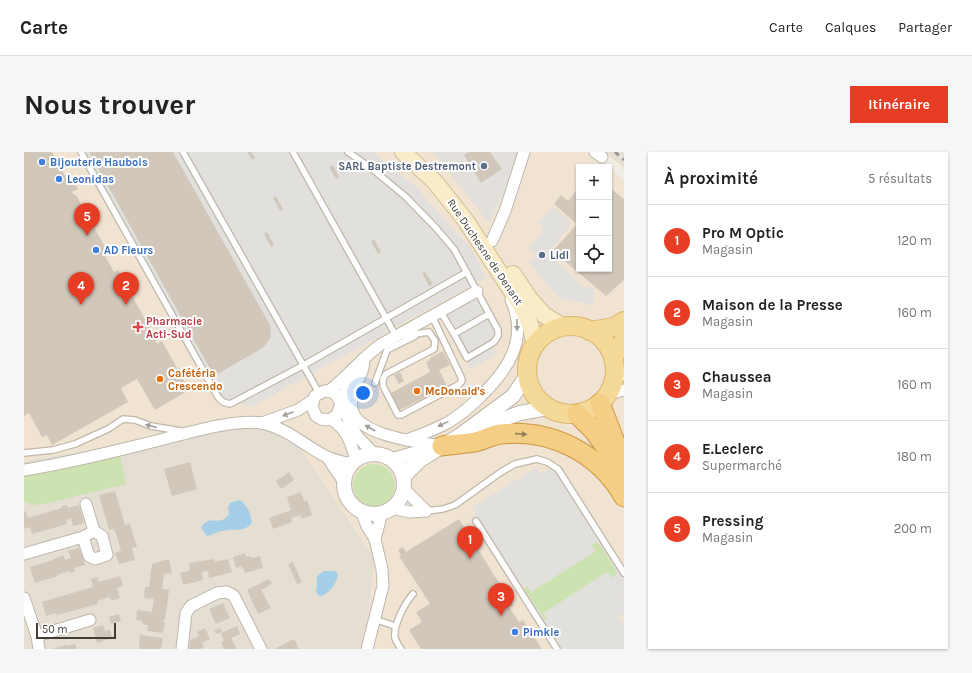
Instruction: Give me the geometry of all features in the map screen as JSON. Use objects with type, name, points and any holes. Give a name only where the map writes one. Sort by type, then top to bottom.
[{"type":"highway","points":[[611,396],[615,444],[624,461]]},
{"type":"highway","points":[[577,414],[599,437],[624,482]]},
{"type":"highway","points":[[442,446],[476,442],[499,434],[511,433],[539,435],[557,440],[583,452],[600,465],[624,497]]},
{"type":"main road","name":"Rue Duchesne de Denant","points":[[403,152],[435,182],[466,221],[520,304],[530,324],[535,344]]},
{"type":"main road","name":"Rue Duchesne de Denant","points":[[417,152],[434,166],[455,191],[492,241],[529,298],[544,315],[564,327]]},
{"type":"main road","points":[[590,331],[614,326],[624,322]]},
{"type":"main road","points":[[617,367],[608,347],[590,331],[578,327],[564,327],[553,330],[543,336],[535,344],[527,364],[527,375],[530,388],[537,400],[548,408],[562,414],[577,414],[589,410],[611,396],[613,382],[617,367],[624,340]]},
{"type":"street","points":[[492,241],[505,211],[524,152]]},
{"type":"street","points":[[407,440],[447,423],[469,408],[494,384],[508,365],[515,350],[518,329],[517,317],[513,304],[493,263]]},
{"type":"street","points":[[262,423],[298,410],[351,372],[363,359],[380,345],[477,291]]},
{"type":"street","points":[[363,359],[364,367],[354,388],[352,400],[352,410],[356,417],[367,427],[380,433],[407,440],[442,446]]},
{"type":"street","points":[[351,372],[340,405],[337,415],[326,420],[316,416],[312,406],[320,395],[334,393],[338,397],[340,405],[357,436],[374,454]]},
{"type":"street","points":[[426,511],[403,482],[399,468],[393,460],[384,455],[364,455],[353,462],[346,473],[344,482],[345,491],[348,499],[354,506],[361,510],[375,514],[386,510],[401,496],[403,482],[420,460],[459,436],[513,396],[527,375]]},
{"type":"street","points":[[459,436],[520,413],[548,408]]},
{"type":"street","points":[[331,419],[339,424],[347,434],[353,462]]},
{"type":"street","points":[[24,470],[107,454],[189,432],[249,422],[262,423],[283,430],[327,457],[353,462]]},
{"type":"street","points":[[393,460],[442,446]]},
{"type":"street","points":[[327,457],[344,482]]},
{"type":"street","points":[[83,537],[89,556],[94,559],[107,555],[102,536],[94,531],[86,504]]},
{"type":"street","points":[[361,510],[367,526],[375,539],[382,569],[383,586],[367,649]]},
{"type":"street","points":[[386,510],[410,512],[426,511]]},
{"type":"street","points":[[375,539],[386,510]]},
{"type":"street","points":[[24,554],[83,537],[94,531]]},
{"type":"street","points":[[182,649],[186,613],[191,606],[217,593],[227,592],[234,596],[261,649]]},
{"type":"street","points":[[24,598],[37,636],[39,649]]},
{"type":"street","points":[[37,636],[90,620]]},
{"type":"lane","points":[[81,152],[218,397],[223,402],[230,404],[304,365],[467,272]]},
{"type":"lane","points":[[183,152],[320,395]]},
{"type":"lane","points":[[293,152],[396,336],[429,332],[435,341],[434,349],[386,374],[383,379],[382,386],[398,415],[401,415],[458,385],[462,381],[436,314]]},
{"type":"lane","points":[[348,152],[371,168],[418,208],[454,250],[498,330],[498,336],[494,342],[467,358],[454,334],[436,314]]},
{"type":"lane","points":[[454,334],[489,314]]},
{"type":"lane","points":[[374,383],[387,350],[419,334]]},
{"type":"lane","points":[[24,453],[53,450],[75,444],[124,419],[135,420],[151,426],[189,432]]},
{"type":"lane","points":[[426,511],[443,509],[455,505],[501,472],[515,464],[537,459],[547,462],[558,469],[624,573]]},
{"type":"lane","points":[[476,521],[557,649]]},
{"type":"lane","points":[[401,649],[395,638],[395,626],[408,600],[414,594]]},
{"type":"lane","points":[[374,619],[395,626]]},
{"type":"shaded area","points":[[24,152],[433,152],[489,222],[525,152],[594,152],[606,164],[576,164],[576,272],[612,272],[612,169],[624,181],[624,649],[365,649],[375,559],[277,413],[96,449],[24,461]]},
{"type":"shaded area","points":[[86,152],[372,152],[414,185],[449,224],[475,254],[485,278],[251,407],[233,402],[223,402]]},
{"type":"shaded area","points":[[433,152],[525,152],[489,223]]},
{"type":"shaded area","points":[[604,152],[624,152],[624,168]]},
{"type":"shaded area","name":"Lidl","points":[[553,206],[572,223],[548,253],[582,286],[595,288],[593,305],[558,298],[528,261],[535,256],[529,247],[543,231],[539,222]]},
{"type":"shaded area","points":[[477,291],[498,330],[490,339],[497,354],[470,369],[440,311]]},
{"type":"shaded area","points":[[277,413],[375,559],[365,649],[24,649],[24,461],[96,449]]},
{"type":"shaded area","points":[[559,464],[624,567],[624,592],[622,593],[624,597],[624,613],[618,617],[622,624],[624,623],[624,649],[552,649],[470,519],[476,514],[472,508],[536,467],[541,474]],"holes":[[[595,542],[600,544],[616,570],[617,573],[615,576],[612,578],[608,572],[544,613],[547,620],[545,620],[524,590],[525,586],[527,585],[531,592],[596,551],[591,545]]]},
{"type":"green space","points":[[120,456],[126,484],[49,503],[34,505],[24,502],[24,475]]},
{"type":"green space","points":[[374,464],[389,470],[395,485],[389,500],[374,506],[359,500],[353,485],[359,470]]},
{"type":"green space","points":[[595,542],[600,544],[616,570],[615,576],[612,579],[607,572],[544,613],[548,620],[545,620],[524,589],[527,585],[531,592],[595,551],[591,545]]},
{"type":"water","points":[[239,500],[248,510],[252,523],[241,530],[228,530],[207,536],[201,528],[204,524],[207,521],[218,521],[226,518],[229,514],[228,508],[230,503]]},
{"type":"water","points":[[324,571],[335,571],[338,574],[332,588],[326,594],[319,596],[316,591],[317,578],[319,574]]},
{"type":"building","points":[[24,152],[52,152],[68,181],[68,185],[74,182],[78,189],[72,192],[76,195],[109,254],[105,256],[114,272],[118,270],[151,330],[149,331],[151,334],[157,331],[161,337],[155,341],[157,344],[162,341],[189,390],[155,410],[137,379],[121,388],[128,402],[52,445],[47,435],[42,437],[29,413],[24,416]]},
{"type":"building","points":[[89,152],[173,152],[270,325],[271,337],[264,347],[214,376]]},
{"type":"building","points":[[247,152],[251,152],[255,158],[252,160]]},
{"type":"building","points":[[469,152],[490,152],[502,169],[481,183],[464,155]]},
{"type":"building","points":[[333,165],[339,177],[336,179],[329,167]]},
{"type":"building","points":[[612,189],[624,199],[624,280],[606,296],[578,272],[612,272]]},
{"type":"building","points":[[576,191],[576,223],[554,204],[561,195],[568,201]]},
{"type":"building","points":[[276,196],[283,209],[280,211],[273,198]]},
{"type":"building","points":[[576,225],[576,271],[553,251]]},
{"type":"building","points":[[267,232],[274,245],[271,247],[264,234]]},
{"type":"building","points":[[374,239],[381,252],[378,254],[371,241]]},
{"type":"building","points":[[425,272],[433,284],[429,286],[422,273]]},
{"type":"building","name":"McDonald's","points":[[443,351],[450,365],[439,370],[447,386],[399,410],[392,399],[391,393],[430,372],[426,362]]},
{"type":"building","points":[[400,372],[404,381],[399,384],[394,375]]},
{"type":"building","points":[[190,462],[197,489],[172,496],[164,469]]},
{"type":"building","points":[[289,472],[294,480],[281,489],[276,481]]},
{"type":"building","points":[[115,491],[125,525],[130,524],[137,547],[132,548],[135,560],[119,564],[115,553],[121,551],[118,540],[114,529],[109,530],[99,495]]},
{"type":"building","points":[[301,492],[304,501],[307,500],[312,515],[302,519],[300,515],[291,518],[292,522],[273,529],[269,518],[291,510],[287,497]]},
{"type":"building","points":[[67,505],[68,508],[79,505],[84,523],[73,526],[71,518],[66,520],[67,524],[32,534],[30,527],[24,529],[24,511],[28,518],[62,508],[62,506]]},
{"type":"building","points":[[459,519],[513,605],[509,607],[519,622],[523,620],[542,649],[421,649],[409,630],[422,622],[416,612],[430,604],[399,556],[401,555],[398,550],[403,547],[406,552]]},
{"type":"building","points":[[78,548],[80,549],[85,565],[74,568],[75,572],[69,573],[69,571],[35,583],[30,567],[64,555],[65,560],[71,558],[68,551]]},
{"type":"building","points":[[245,553],[246,557],[249,556],[253,558],[260,556],[263,568],[245,573],[242,566],[236,568],[233,557]]},
{"type":"building","points":[[169,559],[172,573],[164,574],[162,589],[169,590],[165,620],[163,622],[165,622],[163,633],[147,631],[148,625],[144,625],[141,620],[136,620],[137,610],[152,612],[154,599],[144,598],[145,587],[149,587],[152,564]]},
{"type":"building","points":[[214,559],[215,562],[228,559],[232,572],[209,578],[208,571],[202,572],[203,580],[183,585],[180,573],[189,571],[189,563]]},
{"type":"building","points":[[293,562],[302,582],[297,584],[288,564]]},
{"type":"building","points":[[120,576],[123,586],[117,588],[120,598],[111,601],[110,597],[97,601],[98,604],[57,615],[56,613],[46,616],[42,602],[93,587],[91,579],[97,577],[99,582]]},
{"type":"building","points":[[269,579],[272,584],[261,590],[271,608],[258,614],[247,590]]},
{"type":"building","points":[[223,603],[230,618],[216,624],[209,609]]},
{"type":"building","points":[[119,614],[121,621],[111,624],[109,617]]},
{"type":"building","points":[[103,625],[105,631],[110,630],[112,638],[97,643],[93,628]]},
{"type":"building","points":[[237,626],[240,634],[231,638],[237,649],[224,649],[221,642],[224,641],[221,633]]},
{"type":"building","points":[[205,628],[210,639],[202,643],[204,647],[201,649],[189,649],[190,640],[199,636],[197,632]]},
{"type":"building","points":[[220,628],[222,632],[216,634],[214,630]]},
{"type":"building","points":[[140,635],[163,638],[161,649],[139,649]]},
{"type":"building","points":[[294,639],[299,649],[274,649]]},
{"type":"building","points":[[75,644],[77,649],[52,649],[65,645]]},
{"type":"railway","points":[[615,152],[624,160]]},
{"type":"place","name":"Bijouterie Haubois","points":[[42,162]]},
{"type":"place","name":"SARL Baptiste Destremont","points":[[484,166]]},
{"type":"place","name":"Leonidas","points":[[59,179]]},
{"type":"place","name":"Pressing","points":[[87,236]]},
{"type":"place","name":"AD Fleurs","points":[[96,250]]},
{"type":"place","name":"Lidl","points":[[542,255]]},
{"type":"place","name":"E.Leclerc","points":[[81,305]]},
{"type":"place","name":"Maison de la Presse","points":[[126,305]]},
{"type":"place","name":"Pharmacie Acti-Sud","points":[[138,327]]},
{"type":"place","name":"Cafétéria Crescendo","points":[[160,379]]},
{"type":"place","name":"McDonald's","points":[[417,391]]},
{"type":"place","name":"Pro M Optic","points":[[470,559]]},
{"type":"place","name":"Chaussea","points":[[501,616]]},
{"type":"place","name":"Pimkie","points":[[515,632]]}]
